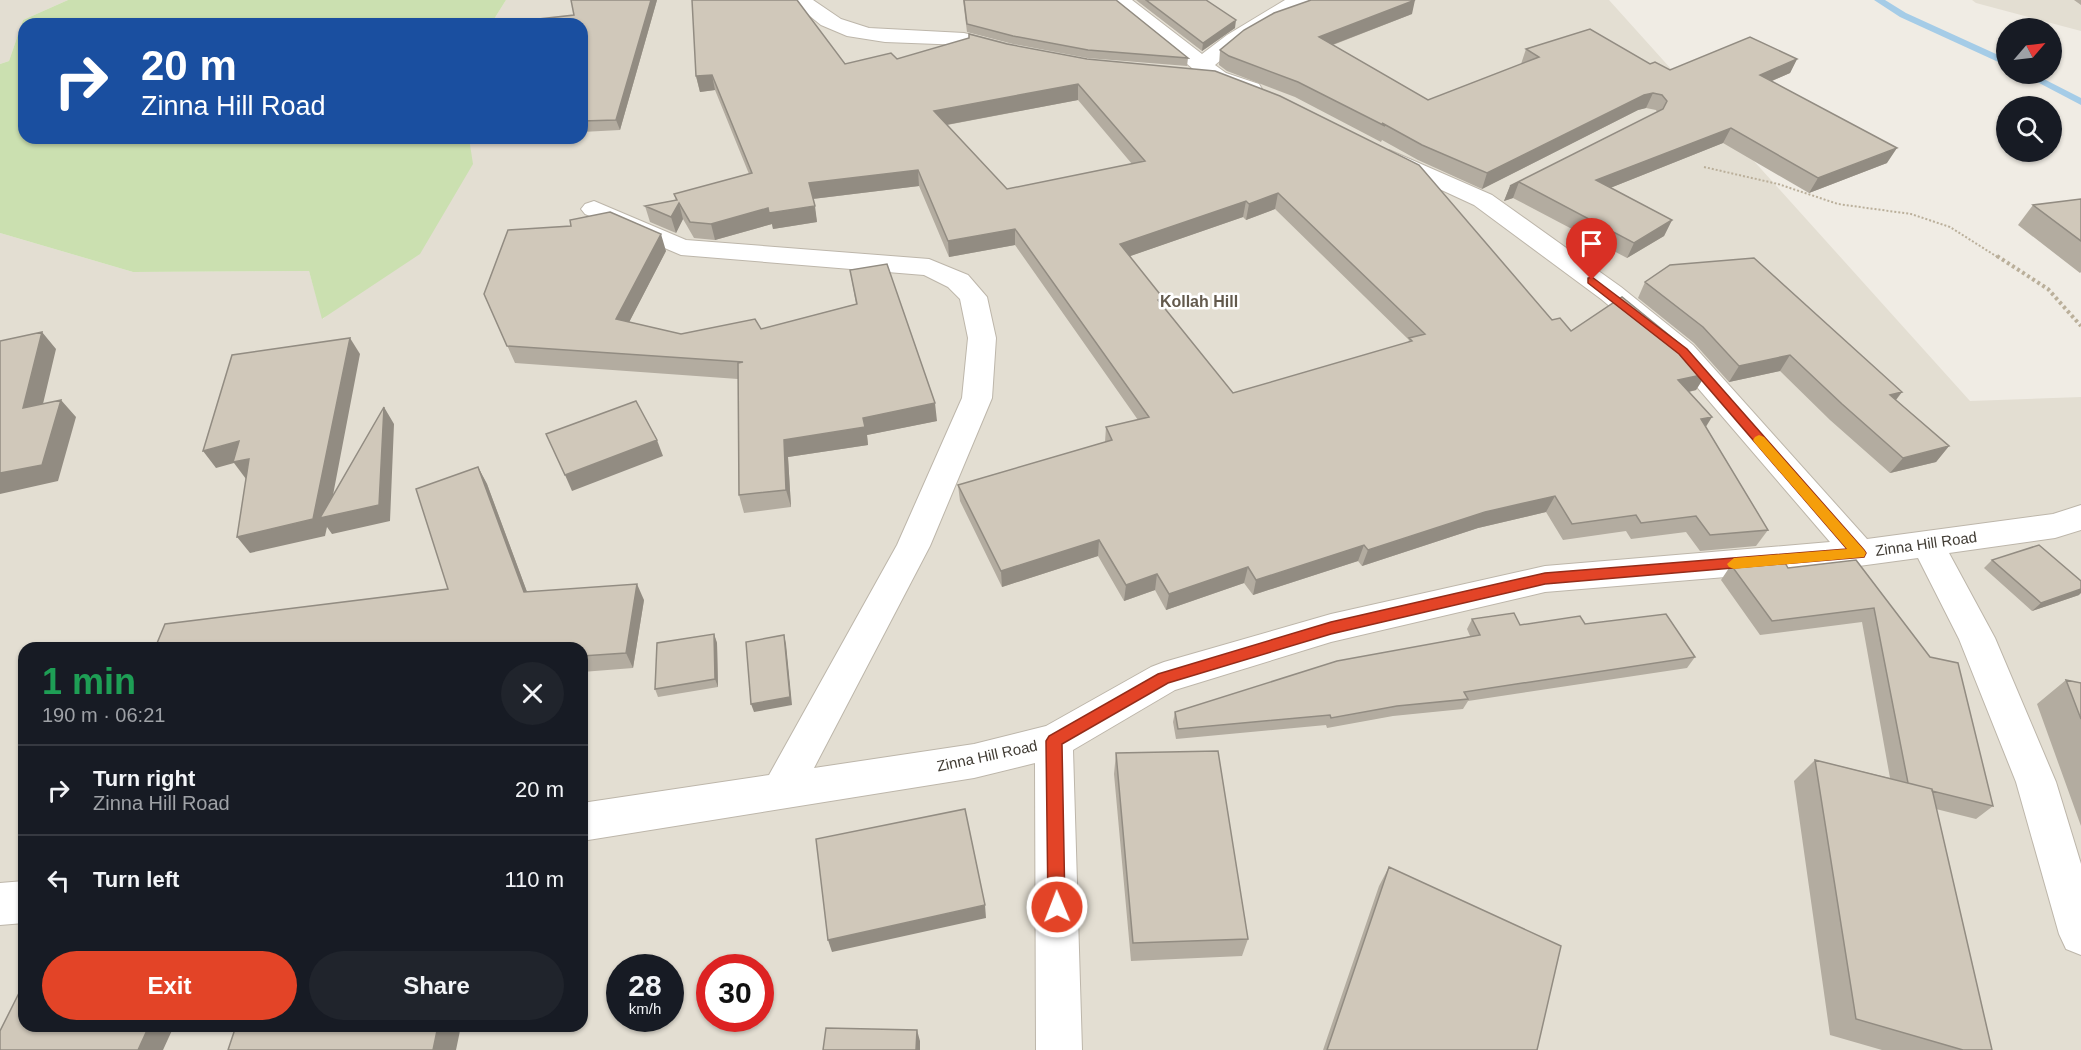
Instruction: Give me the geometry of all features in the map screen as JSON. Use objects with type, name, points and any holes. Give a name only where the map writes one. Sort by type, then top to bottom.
[{"type":"street","points":[[800,0],[837,26],[859,33],[963,39],[1030,56]]},
{"type":"street","points":[[1120,0],[1202,72],[1277,100]]},
{"type":"street","points":[[1202,72],[1234,39],[1299,0]]},
{"type":"street","points":[[1365,145],[1493,195],[1683,352],[1859,553]]},
{"type":"street","points":[[594,209],[681,247],[929,267],[958,281],[973,297],[982,338],[977,398],[912,546],[781,792]]},
{"type":"street","name":"Zinna Hill Road","points":[[588,821],[974,761],[1054,741],[1164,678],[1353,623],[1545,579],[1859,553],[2055,526],[2081,517]]},
{"type":"street","points":[[1928,545],[1977,638],[2036,782],[2081,933]]},
{"type":"street","points":[[1054,741],[1059,1050]]},
{"type":"street","points":[[0,904],[18,902]]},
{"type":"path","points":[[1704,166],[1778,184],[1838,204],[1911,214],[1950,226],[2048,289],[2081,326]]},
{"type":"shaded area","points":[[0,0],[68,0],[28,18],[18,18],[18,35],[9,61],[0,64]]},
{"type":"shaded area","points":[[506,0],[1609,0],[1970,401],[2081,397],[2081,1050],[0,1050],[0,233],[133,272],[309,271],[323,319],[472,164],[470,144],[588,144],[588,18],[495,18]]},
{"type":"shaded area","points":[[1972,0],[2081,0],[2081,31],[2062,26],[2062,18],[2032,18]]},
{"type":"green space","points":[[68,0],[506,0],[495,18],[28,18]]},
{"type":"green space","points":[[18,35],[18,144],[470,144],[473,164],[420,254],[322,319],[309,271],[133,272],[0,233],[0,64],[9,61]]},
{"type":"building","points":[[571,0],[651,0],[616,120],[588,121],[588,18],[548,18],[574,15]]},
{"type":"building","points":[[692,0],[797,0],[845,64],[891,53],[897,59],[969,38],[969,34],[1007,44],[1087,59],[1215,71],[1280,96],[1419,165],[1552,320],[1560,318],[1571,331],[1622,297],[1680,344],[1706,374],[1678,380],[1712,417],[1701,419],[1768,530],[1710,535],[1696,516],[1641,523],[1636,515],[1572,524],[1555,496],[1485,512],[1368,550],[1364,545],[1256,580],[1248,567],[1169,594],[1157,574],[1126,585],[1099,540],[1001,571],[958,485],[1112,440],[1106,427],[1149,417],[1015,229],[948,241],[918,170],[809,183],[815,206],[769,213],[768,208],[711,224],[690,222],[679,203],[671,217],[645,206],[677,200],[674,194],[752,173],[712,75],[696,76]],"holes":[[[1078,84],[1145,161],[1007,189],[934,111]],[[1278,193],[1425,334],[1409,338],[1412,341],[1233,393],[1158,300],[1163,298],[1120,244],[1246,201],[1249,204]]]},
{"type":"building","points":[[964,0],[1116,0],[1188,58],[1088,50],[1013,36],[967,24]]},
{"type":"building","points":[[1146,0],[1206,0],[1236,20],[1203,43]]},
{"type":"building","points":[[1311,0],[1415,0],[1319,37],[1428,100],[1539,57],[1526,49],[1590,29],[1650,64],[1655,62],[1670,70],[1750,37],[1797,59],[1760,75],[1897,148],[1818,178],[1731,128],[1596,180],[1672,220],[1634,243],[1519,182],[1510,186],[1663,109],[1667,101],[1662,95],[1653,93],[1644,95],[1487,173],[1422,145],[1298,82],[1229,56],[1220,50],[1244,30],[1274,13]]},
{"type":"building","points":[[2081,199],[2081,241],[2033,205]]},
{"type":"building","points":[[610,212],[661,234],[616,319],[681,334],[755,319],[761,329],[857,304],[850,270],[887,264],[935,403],[863,418],[865,427],[784,440],[786,490],[739,495],[738,363],[743,362],[507,346],[484,294],[508,230],[571,226],[570,220]]},
{"type":"building","points":[[1754,258],[1902,392],[1890,395],[1949,446],[1903,458],[1790,355],[1739,366],[1703,327],[1645,282],[1670,265]]},
{"type":"building","points":[[42,332],[23,408],[61,400],[42,465],[0,473],[0,341]]},
{"type":"building","points":[[350,338],[313,519],[237,537],[249,459],[233,462],[239,441],[203,451],[232,355]]},
{"type":"building","points":[[636,401],[657,440],[565,475],[546,434]]},
{"type":"building","points":[[384,407],[379,505],[320,518]]},
{"type":"building","points":[[478,467],[524,592],[637,584],[626,653],[588,656],[588,642],[158,642],[165,624],[448,589],[416,489]]},
{"type":"building","points":[[2039,545],[2081,581],[2081,589],[2041,603],[1992,560]]},
{"type":"building","points":[[1856,560],[1930,657],[1958,663],[1993,806],[1908,783],[1874,608],[1772,621],[1731,565],[1784,561],[1788,568]]},
{"type":"building","points":[[1514,613],[1520,625],[1580,616],[1585,624],[1666,614],[1695,657],[1464,692],[1468,699],[1397,706],[1331,718],[1330,715],[1178,729],[1175,712],[1337,661],[1480,635],[1472,619]]},
{"type":"building","points":[[714,634],[715,679],[655,689],[657,643]]},
{"type":"building","points":[[784,635],[790,697],[751,704],[746,642]]},
{"type":"building","points":[[2066,680],[2081,683],[2081,719]]},
{"type":"building","points":[[1218,751],[1248,939],[1133,943],[1116,753]]},
{"type":"building","points":[[1815,760],[1932,789],[1992,1050],[1963,1050],[1856,1019]]},
{"type":"building","points":[[965,809],[985,905],[828,940],[816,839]]},
{"type":"building","points":[[1389,867],[1561,946],[1537,1050],[1327,1050]]},
{"type":"building","points":[[18,995],[18,1032],[146,1032],[138,1050],[0,1050],[0,1031]]},
{"type":"building","points":[[826,1028],[917,1030],[916,1050],[823,1050]]},
{"type":"building","points":[[234,1032],[437,1032],[433,1050],[228,1050]]},
{"type":"waterway","points":[[1879,0],[1903,15],[1996,58]]},
{"type":"waterway","points":[[2046,84],[2081,102]]},
{"type":"slow traffic","points":[[1734,564],[1859,553],[1759,440]]},
{"type":"district","name":"Kollah Hill","points":[[1199,301]]},
{"type":"route","points":[[1057,907],[1054,741],[1164,678],[1331,628],[1545,579],[1859,553],[1683,352],[1592,280]]}]
